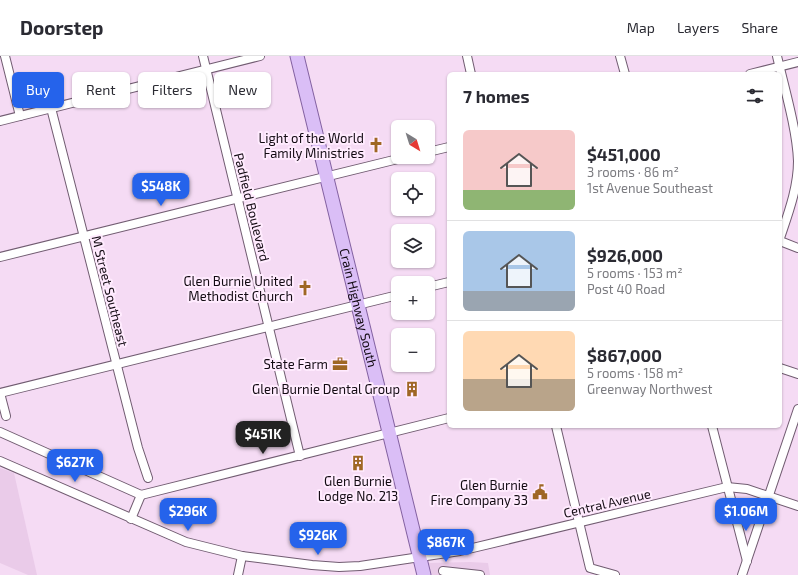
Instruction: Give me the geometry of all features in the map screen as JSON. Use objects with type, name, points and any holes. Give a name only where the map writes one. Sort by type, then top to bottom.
[{"type":"main road","name":"Crain Highway South","points":[[297,56],[424,575]]},
{"type":"street","points":[[5,56],[20,116]]},
{"type":"street","name":"Padfield Boulevard","points":[[203,56],[300,456]]},
{"type":"street","points":[[64,105],[260,56]]},
{"type":"street","points":[[467,56],[471,72]]},
{"type":"street","points":[[620,56],[624,72]]},
{"type":"street","points":[[777,56],[780,72]]},
{"type":"street","points":[[758,72],[798,62]]},
{"type":"street","points":[[782,80],[793,129],[798,162],[794,193],[782,233]]},
{"type":"street","points":[[0,121],[51,108]]},
{"type":"street","name":"M Street Southeast","points":[[51,108],[138,448],[148,478]]},
{"type":"street","points":[[435,150],[447,147]]},
{"type":"street","points":[[0,257],[391,161]]},
{"type":"street","points":[[782,241],[798,248]]},
{"type":"street","points":[[435,285],[447,282]]},
{"type":"street","points":[[6,416],[0,393],[116,363],[391,297]]},
{"type":"street","points":[[782,369],[798,374]]},
{"type":"street","points":[[742,575],[798,409]]},
{"type":"street","points":[[0,432],[141,496],[447,418]]},
{"type":"street","points":[[556,428],[590,568],[615,575]]},
{"type":"street","points":[[714,428],[727,487],[747,562]]},
{"type":"street","name":"Central Avenue","points":[[0,461],[186,542],[242,556],[339,567],[360,566],[420,558],[486,546],[578,522],[727,487],[738,487],[798,506]]},
{"type":"street","points":[[131,519],[141,496]]},
{"type":"street","points":[[238,575],[242,556]]},
{"type":"street","points":[[443,571],[480,575]]},
{"type":"shaded area","points":[[0,468],[14,473],[37,575],[28,575],[0,563]]},
{"type":"shaded area","points":[[429,563],[488,563],[490,575],[432,575]]},
{"type":"place","name":"Light of the World Family Ministries","points":[[376,145]]},
{"type":"place","name":"Glen Burnie United Methodist Church","points":[[305,288]]},
{"type":"place","name":"State Farm","points":[[340,364]]},
{"type":"place","name":"Glen Burnie Dental Group","points":[[412,389]]},
{"type":"place","name":"Glen Burnie Lodge No. 213","points":[[358,463]]},
{"type":"place","name":"Glen Burnie Fire Company 33","points":[[540,492]]}]
